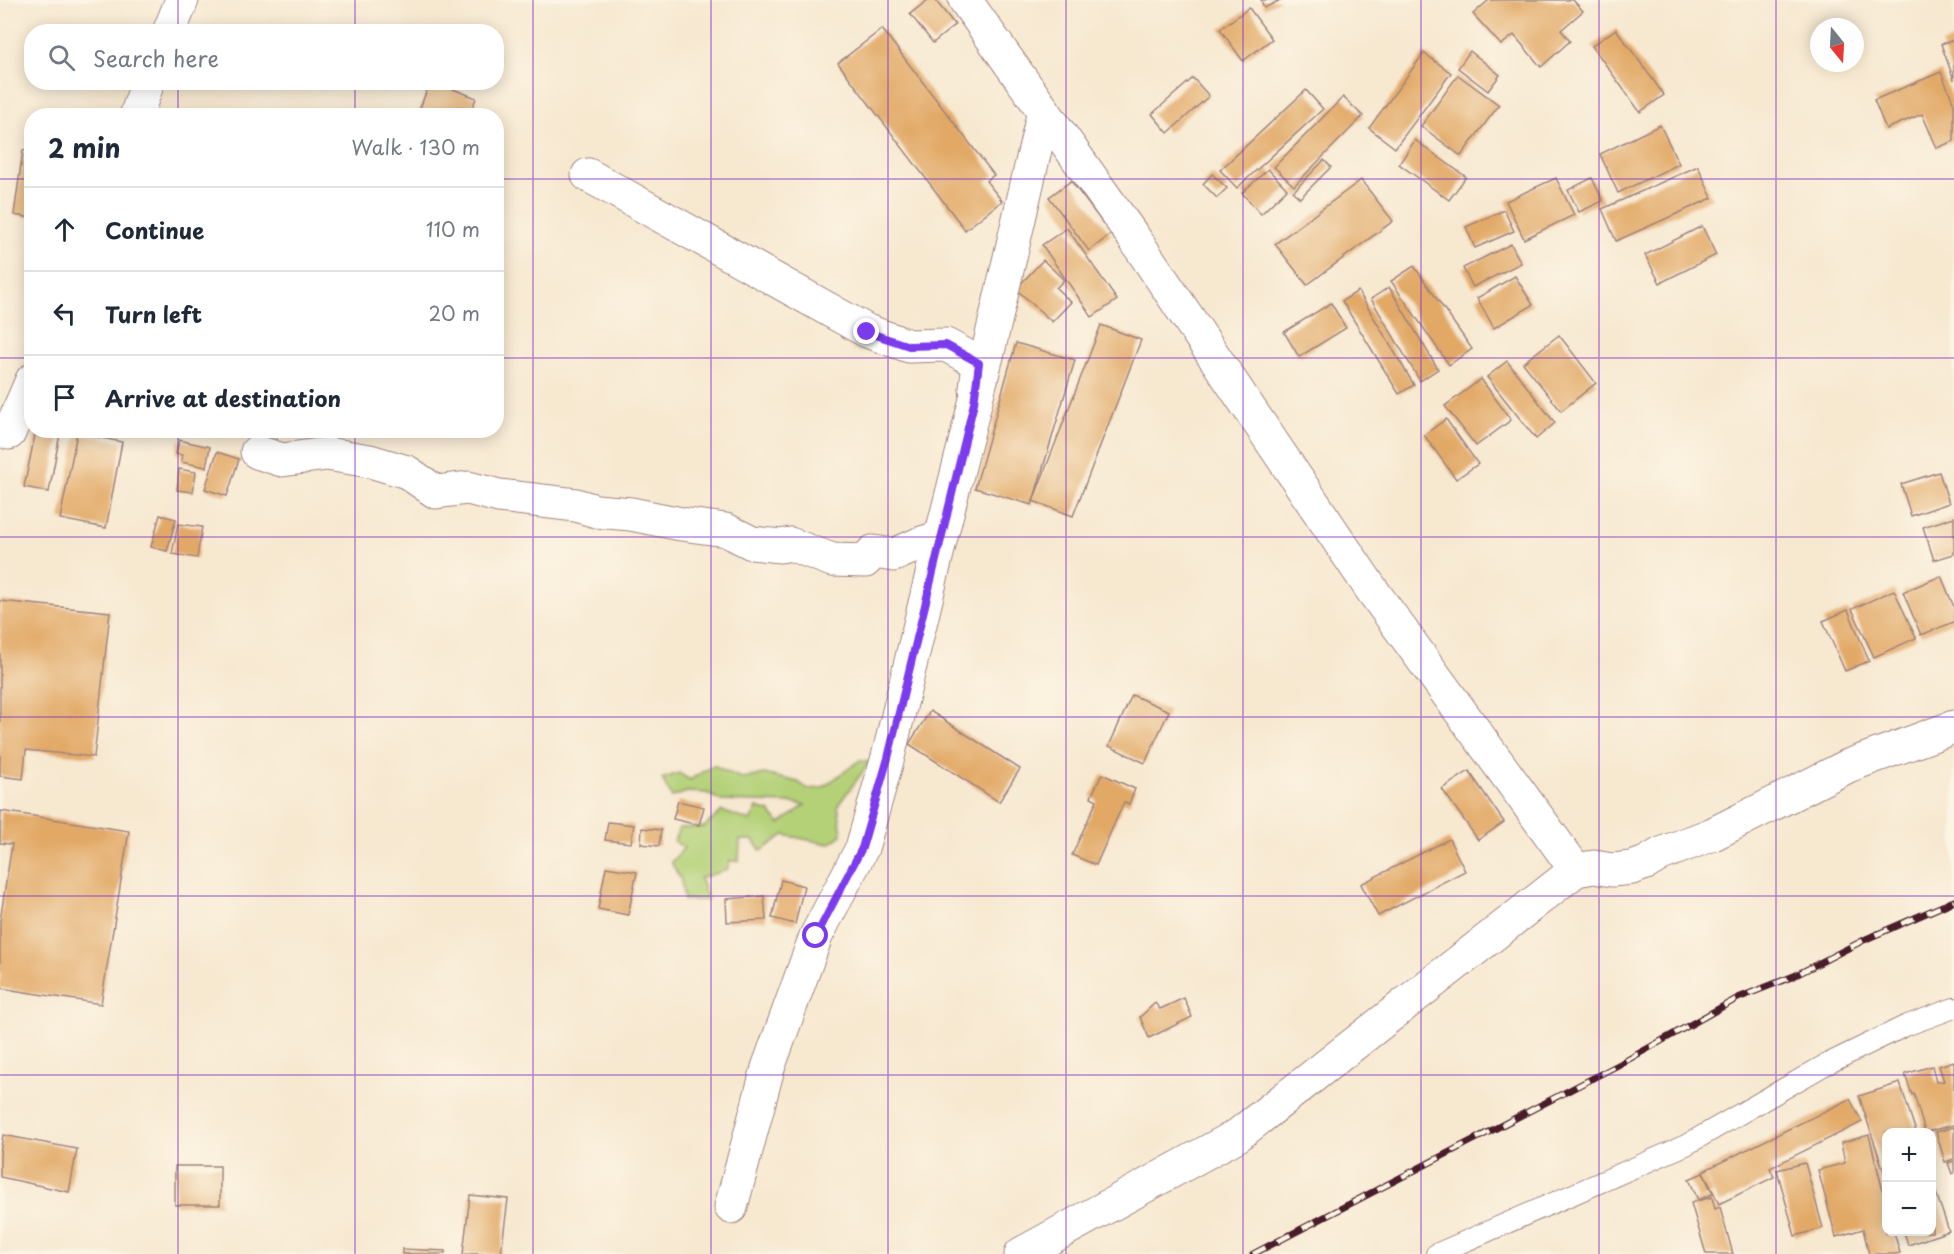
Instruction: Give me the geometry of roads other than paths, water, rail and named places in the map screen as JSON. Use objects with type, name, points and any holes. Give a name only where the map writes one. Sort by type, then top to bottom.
[{"type":"street","points":[[172,24],[182,0]]},
{"type":"street","points":[[974,5],[1372,590],[1576,870]]},
{"type":"street","points":[[139,108],[145,90]]},
{"type":"street","points":[[731,1207],[768,1068],[816,936],[862,848],[888,758],[940,537],[988,352],[1044,111]]},
{"type":"street","points":[[588,175],[867,332],[909,346],[946,345],[979,363],[974,403]]},
{"type":"street","points":[[9,433],[24,398]]},
{"type":"street","points":[[257,452],[282,460],[327,454],[370,461],[407,472],[436,492],[468,488],[499,496],[576,505],[597,511],[631,514],[726,530],[752,543],[782,546],[790,543],[831,560],[865,561],[873,552],[894,555],[940,537]]},
{"type":"street","points":[[1021,1254],[1238,1135],[1576,870],[1594,867],[1612,870],[1632,868],[1646,863],[1661,854],[1713,834],[1848,766],[1954,727]]},
{"type":"lane","points":[[1436,1254],[1686,1145],[1823,1066],[1905,1026],[1954,1008]]},
{"type":"railway","points":[[1253,1254],[1620,1064],[1738,998],[1794,976],[1866,939],[1954,901]]}]
